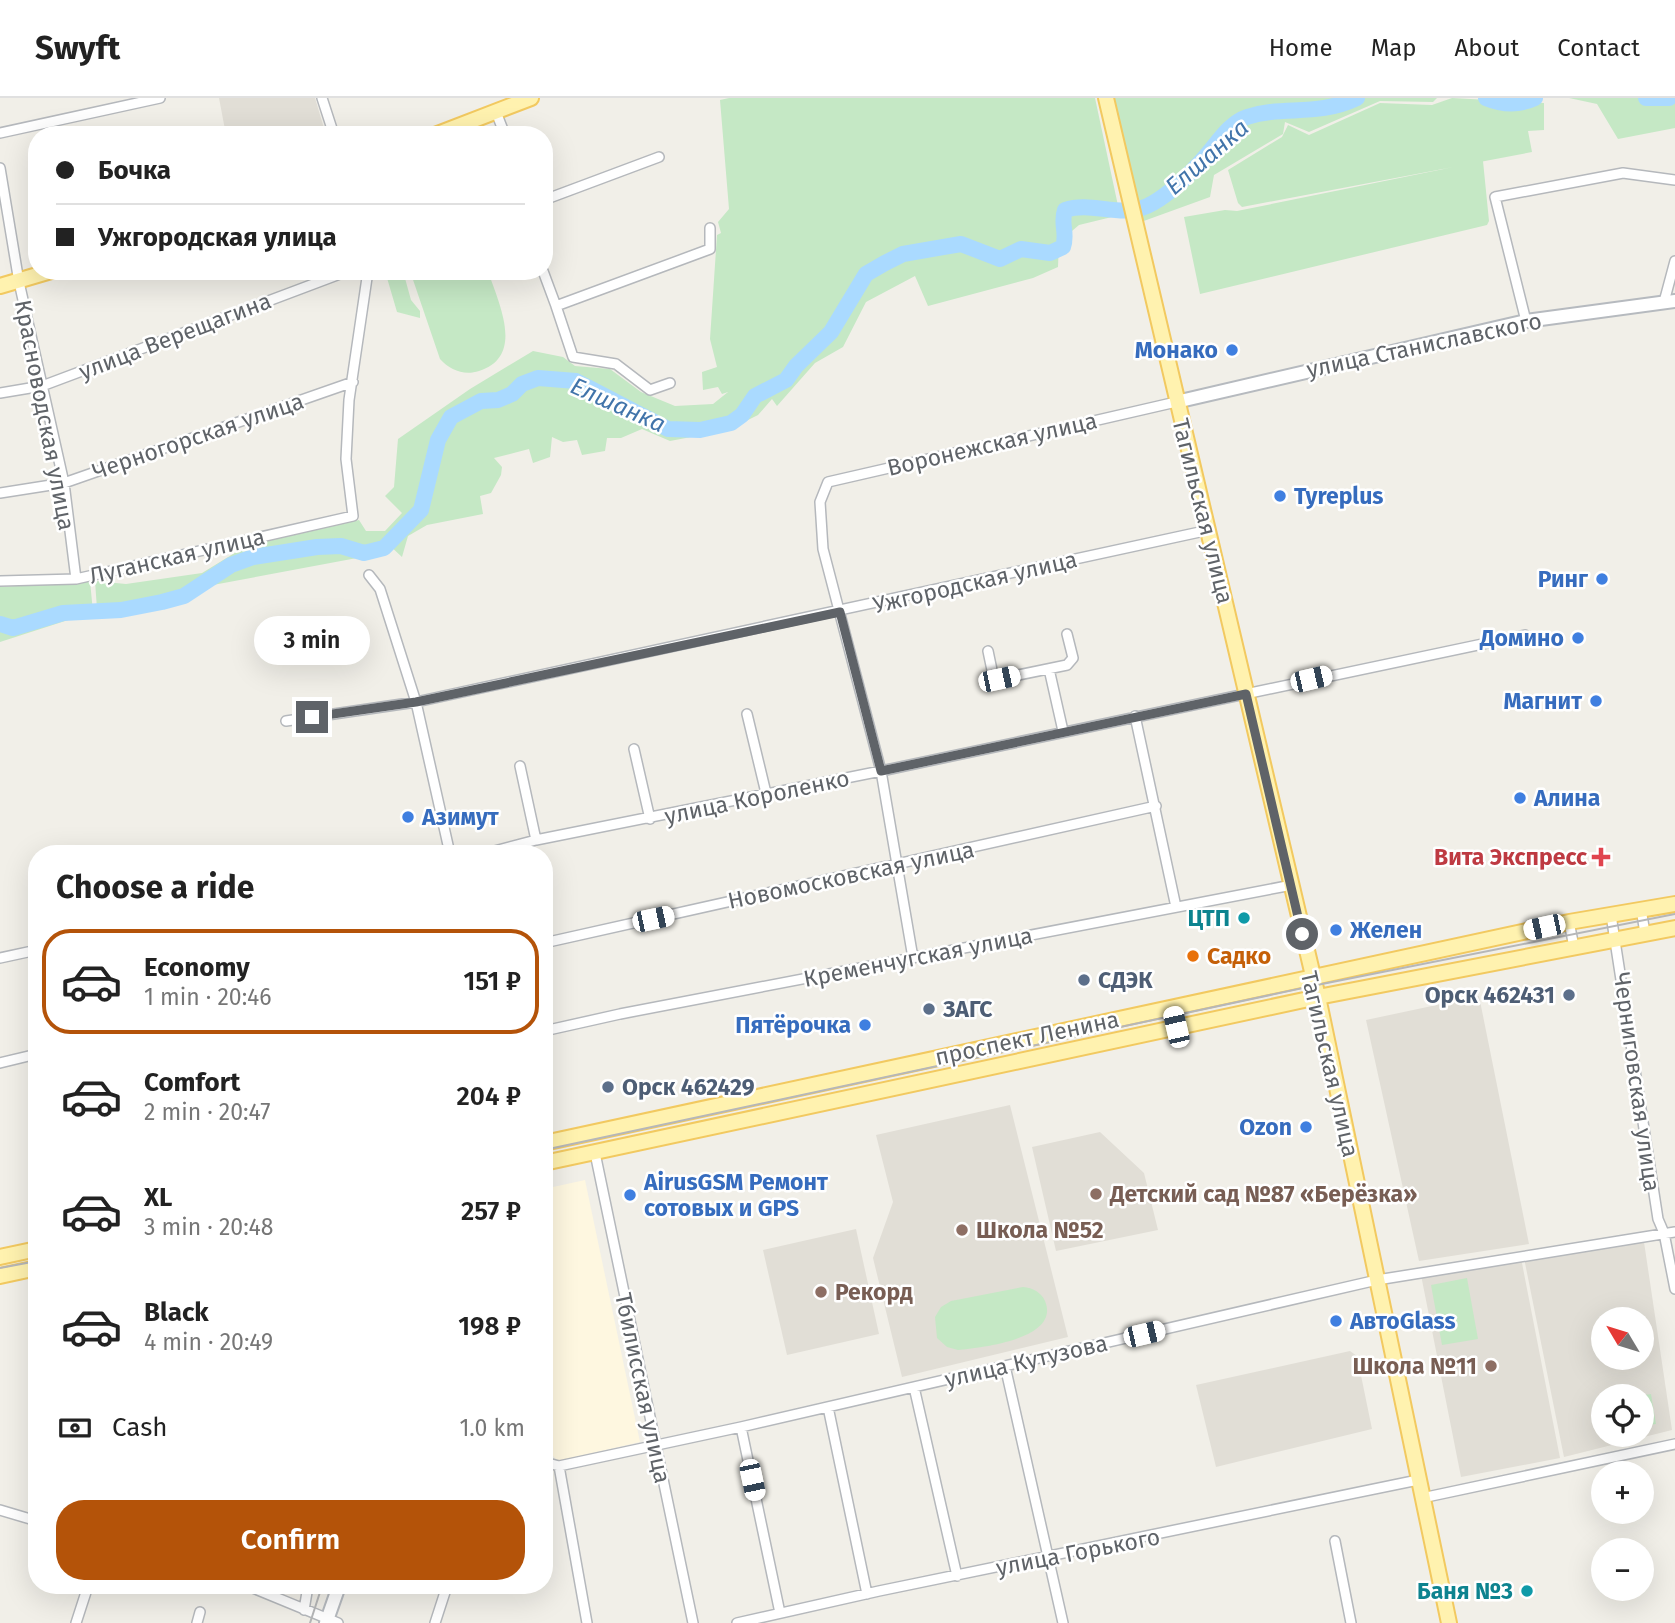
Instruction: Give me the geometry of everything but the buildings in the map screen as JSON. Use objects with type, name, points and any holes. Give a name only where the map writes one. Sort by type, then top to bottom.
[{"type":"main road","points":[[459,126],[531,98]]},
{"type":"main road","name":"Тагильская улица","points":[[1106,98],[1292,885],[1311,978],[1318,997],[1449,1623]]},
{"type":"main road","points":[[0,286],[28,279]]},
{"type":"main road","name":"улица Станиславского","points":[[1176,402],[1526,321],[1670,301]]},
{"type":"main road","name":"проспект Ленина","points":[[553,1141],[1569,922],[1675,904]]},
{"type":"main road","name":"проспект Ленина","points":[[553,1161],[1034,1056],[1318,997],[1675,928]]},
{"type":"main road","points":[[0,1257],[28,1251]]},
{"type":"main road","points":[[0,1276],[28,1270]]},
{"type":"main road","points":[[330,1622],[337,1594]]},
{"type":"street","points":[[28,126],[160,98]]},
{"type":"street","points":[[323,98],[331,126]]},
{"type":"street","points":[[496,112],[501,126]]},
{"type":"street","points":[[0,132],[28,126]]},
{"type":"street","points":[[553,197],[659,157]]},
{"type":"street","name":"Красноводская улица","points":[[0,168],[19,282],[64,483],[76,579]]},
{"type":"street","points":[[1526,321],[1495,197],[1623,173],[1675,180]]},
{"type":"street","points":[[556,306],[710,249],[710,228]]},
{"type":"street","points":[[1670,301],[1675,261]]},
{"type":"street","name":"улица Верещагина","points":[[0,393],[42,386],[324,280]]},
{"type":"street","points":[[353,382],[367,280]]},
{"type":"street","points":[[546,280],[573,357],[616,364],[650,390],[670,383]]},
{"type":"street","name":"Черногорская улица","points":[[0,493],[64,483],[353,382]]},
{"type":"street","name":"Луганская улица","points":[[0,581],[76,579],[353,516],[346,459],[349,400],[353,382]]},
{"type":"street","name":"Воронежская улица","points":[[840,612],[823,549],[820,502],[828,482],[1176,402]]},
{"type":"street","name":"Ужгородская улица","points":[[286,721],[416,702],[1209,530]]},
{"type":"street","points":[[369,575],[380,589],[416,702],[447,845]]},
{"type":"street","points":[[840,612],[881,771],[913,958]]},
{"type":"street","points":[[988,651],[993,675],[999,679],[1049,669],[1067,665],[1073,658],[1067,634]]},
{"type":"street","name":"улица Короленко","points":[[517,845],[1525,635]]},
{"type":"street","points":[[1049,669],[1063,731]]},
{"type":"street","points":[[747,715],[766,793]]},
{"type":"street","points":[[1135,716],[1176,907]]},
{"type":"street","points":[[634,749],[650,819]]},
{"type":"street","points":[[520,766],[536,840]]},
{"type":"street","name":"Новомосковская улица","points":[[553,941],[1156,806]]},
{"type":"street","name":"Кременчугская улица","points":[[553,1029],[1292,885]]},
{"type":"street","points":[[1641,909],[1645,933]]},
{"type":"street","name":"Черниговская улица","points":[[1611,915],[1658,1219],[1664,1233],[1675,1289]]},
{"type":"street","points":[[1569,922],[1574,947]]},
{"type":"street","points":[[0,958],[28,952]]},
{"type":"street","points":[[1172,1007],[1176,1027]]},
{"type":"street","points":[[1031,1037],[1034,1056]]},
{"type":"street","points":[[982,1048],[986,1068]]},
{"type":"street","points":[[0,1063],[28,1056]]},
{"type":"street","points":[[864,1073],[867,1094]]},
{"type":"street","points":[[684,1112],[688,1133]]},
{"type":"street","name":"Тбилисская улица","points":[[595,1153],[693,1623]]},
{"type":"street","name":"улица Кутузова","points":[[553,1464],[559,1466],[654,1443],[741,1427],[1377,1280],[1675,1232]]},
{"type":"street","points":[[1005,1366],[1063,1623]]},
{"type":"street","points":[[914,1387],[957,1576]]},
{"type":"street","points":[[828,1407],[867,1594]]},
{"type":"street","points":[[741,1427],[780,1613]]},
{"type":"street","points":[[1422,1497],[1675,1444]]},
{"type":"street","points":[[559,1466],[587,1623]]},
{"type":"street","name":"улица Горького","points":[[737,1623],[1418,1480]]},
{"type":"street","points":[[0,1510],[28,1518]]},
{"type":"street","points":[[1335,1541],[1351,1623]]},
{"type":"street","points":[[76,1623],[85,1594]]},
{"type":"street","points":[[267,1594],[330,1622]]},
{"type":"street","points":[[304,1610],[307,1594]]},
{"type":"street","points":[[435,1623],[444,1594]]},
{"type":"street","points":[[197,1623],[200,1612]]},
{"type":"shaded area","points":[[219,98],[315,98],[323,126],[224,126]]},
{"type":"shaded area","points":[[1479,996],[1529,1244],[1419,1261],[1366,1020]]},
{"type":"shaded area","name":"Школа №52","points":[[1010,1105],[1068,1337],[902,1377],[873,1258],[893,1202],[876,1135]]},
{"type":"shaded area","name":"Детский сад №87 «Берёзка»","points":[[1100,1132],[1144,1173],[1158,1230],[1056,1251],[1032,1147]]},
{"type":"shaded area","points":[[585,1180],[640,1442],[558,1461],[553,1456],[553,1187]]},
{"type":"shaded area","name":"Рекорд","points":[[856,1229],[879,1334],[787,1355],[763,1250]]},
{"type":"shaded area","points":[[1644,1242],[1654,1307],[1591,1307],[1591,1370],[1654,1370],[1654,1309],[1672,1430],[1654,1434],[1654,1384],[1591,1384],[1591,1447],[1604,1447],[1564,1457],[1524,1258]]},
{"type":"shaded area","name":"Школа №11","points":[[1521,1258],[1560,1458],[1461,1477],[1421,1275]]},
{"type":"shaded area","points":[[1350,1351],[1357,1356],[1372,1429],[1216,1467],[1196,1385]]},
{"type":"green space","points":[[1095,98],[1120,215],[1079,225],[1059,242],[1058,267],[1033,278],[928,306],[915,276],[866,302],[843,347],[815,363],[777,406],[772,399],[758,415],[728,430],[670,441],[642,429],[621,438],[607,438],[605,451],[582,455],[577,440],[563,442],[552,437],[550,457],[533,463],[529,449],[494,458],[502,467],[501,475],[491,493],[480,496],[483,514],[427,525],[408,536],[402,557],[388,544],[378,546],[373,555],[186,590],[126,612],[105,613],[104,609],[97,609],[95,581],[126,584],[202,573],[246,546],[359,520],[366,531],[385,531],[402,513],[385,496],[394,487],[398,439],[470,389],[533,351],[563,357],[575,366],[610,369],[641,392],[675,406],[713,404],[728,392],[722,394],[718,387],[703,390],[702,372],[717,367],[710,339],[717,235],[721,233],[718,222],[729,209],[720,100]]},
{"type":"green space","points":[[1114,98],[1437,98],[1433,102],[1380,101],[1309,132],[1285,122],[1283,134],[1214,175],[1210,197],[1141,222]]},
{"type":"green space","points":[[1452,98],[1544,103],[1544,130],[1528,131],[1532,152],[1242,207],[1238,203],[1228,170],[1282,137],[1288,125],[1309,135],[1380,103],[1432,105]]},
{"type":"green space","points":[[1569,98],[1675,98],[1675,128],[1618,139],[1597,104]]},
{"type":"green space","points":[[1483,161],[1489,221],[1487,225],[1200,294],[1184,217],[1225,210],[1237,211]]},
{"type":"green space","points":[[388,280],[405,280],[411,300],[420,311],[420,318],[397,312]]},
{"type":"green space","points":[[413,280],[491,280],[505,327],[502,353],[493,364],[468,373],[453,369],[440,359]]},
{"type":"green space","points":[[90,581],[93,612],[0,642],[0,587]]},
{"type":"green space","points":[[1467,1278],[1478,1339],[1442,1345],[1431,1285]]},
{"type":"green space","points":[[1023,1287],[1036,1291],[1045,1301],[1047,1314],[1031,1333],[1000,1344],[958,1350],[947,1347],[937,1338],[935,1317],[941,1307],[951,1301]]},
{"type":"waterway","name":"Елшанка","points":[[0,624],[13,628],[63,613],[121,610],[162,602],[184,596],[231,565],[253,557],[317,547],[341,546],[364,553],[384,548],[421,510],[438,440],[451,417],[481,401],[498,400],[512,394],[522,384],[538,378],[576,381],[668,429],[700,430],[731,423],[742,415],[755,396],[786,380],[796,366],[831,332],[866,274],[885,263],[903,254],[961,244],[1000,259],[1021,249],[1050,253],[1063,247],[1065,210],[1087,207],[1131,210],[1153,203],[1187,176],[1229,129],[1241,120],[1260,114],[1328,107],[1357,98]]},
{"type":"waterway","name":"Елшанка","points":[[1486,98],[1510,104],[1535,98]]},
{"type":"waterway","name":"Елшанка","points":[[1646,98],[1669,98]]},
{"type":"tram line","points":[[553,1148],[1317,985],[1675,914]]},
{"type":"tram line","points":[[0,1268],[28,1263]]},
{"type":"tram line","points":[[310,1623],[319,1594]]},
{"type":"place","name":"Монако","points":[[1232,350]]},
{"type":"place","name":"Tyreplus","points":[[1280,496]]},
{"type":"place","name":"Ринг","points":[[1602,579]]},
{"type":"place","name":"Домино","points":[[1578,638]]},
{"type":"place","name":"Магнит","points":[[1596,701]]},
{"type":"place","name":"Алина","points":[[1520,798]]},
{"type":"place","name":"Азимут","points":[[408,817]]},
{"type":"place","name":"Вита Экспресс","points":[[1601,857]]},
{"type":"place","name":"ЦТП","points":[[1244,918]]},
{"type":"place","name":"Желен","points":[[1336,930]]},
{"type":"place","name":"Садко","points":[[1193,956]]},
{"type":"place","name":"СДЭК","points":[[1084,980]]},
{"type":"place","name":"Орск 462431","points":[[1569,995]]},
{"type":"place","name":"ЗАГС","points":[[929,1009]]},
{"type":"place","name":"Пятёрочка","points":[[865,1025]]},
{"type":"place","name":"Орск 462429","points":[[608,1087]]},
{"type":"place","name":"Ozon","points":[[1306,1127]]},
{"type":"place","name":"Детский сад №87 «Берёзка»","points":[[1096,1194]]},
{"type":"place","name":"AirusGSM Ремонт сотовых и GPS","points":[[630,1195]]},
{"type":"place","name":"Школа №52","points":[[962,1230]]},
{"type":"place","name":"Рекорд","points":[[821,1292]]},
{"type":"place","name":"АвтоGlass","points":[[1336,1321]]},
{"type":"place","name":"Школа №11","points":[[1491,1366]]},
{"type":"place","name":"Баня №3","points":[[1527,1591]]},
{"type":"route","points":[[312,717],[416,702],[840,612],[881,771],[1246,694],[1302,934]]}]
